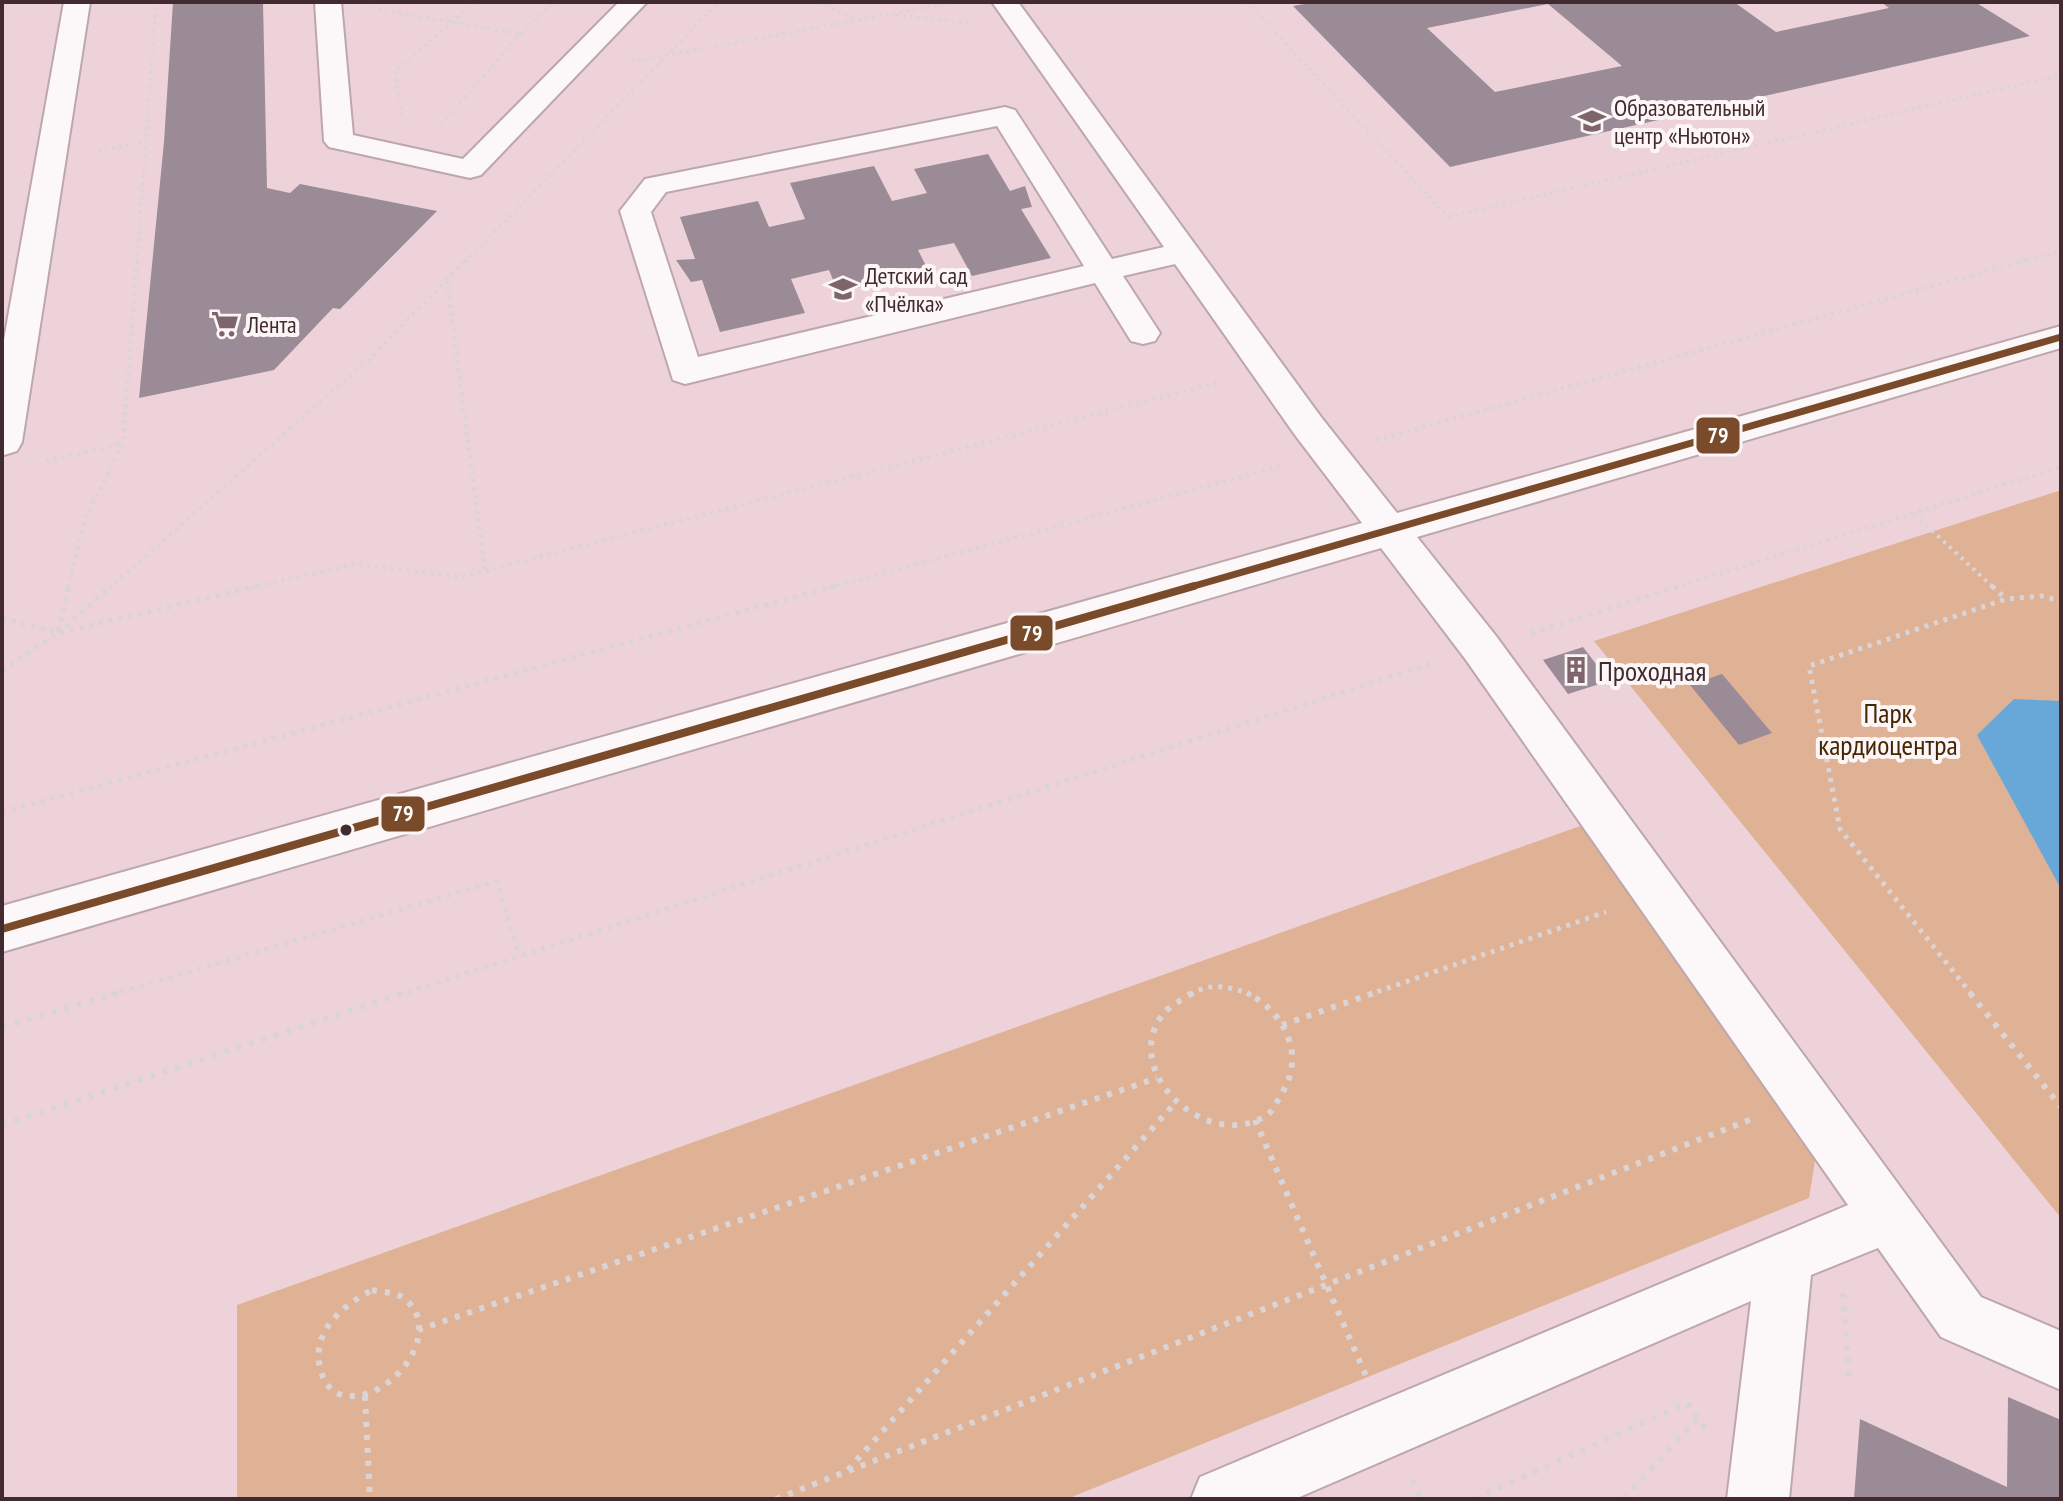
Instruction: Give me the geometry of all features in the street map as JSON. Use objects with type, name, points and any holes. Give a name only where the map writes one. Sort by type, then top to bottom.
[{"type":"street","points":[[4,442],[77,2]]},
{"type":"street","points":[[328,2],[339,141],[417,147],[470,169],[634,2]]},
{"type":"street","points":[[1005,2],[1328,453],[1481,648],[1961,1317],[2061,1361]]},
{"type":"street","points":[[1143,333],[1104,273],[1005,116],[656,185],[635,211],[685,372],[1104,273],[1183,252]]},
{"type":"street","points":[[2,929],[2061,337]]},
{"type":"street","points":[[1222,1499],[1889,1216]]},
{"type":"street","points":[[1758,1499],[1785,1258]]},
{"type":"path","points":[[58,633],[84,521],[123,443],[156,2]]},
{"type":"path","points":[[475,2],[395,72],[404,135],[417,147],[457,108],[520,34],[555,2]]},
{"type":"path","points":[[2,671],[58,633],[371,358],[719,2]]},
{"type":"path","points":[[819,2],[857,20]]},
{"type":"path","points":[[628,63],[955,2]]},
{"type":"path","points":[[1247,2],[1448,217],[2061,75]]},
{"type":"path","points":[[2047,2],[2061,10]]},
{"type":"path","points":[[364,7],[520,34]]},
{"type":"path","points":[[891,14],[982,24]]},
{"type":"path","points":[[2,812],[2061,251]]},
{"type":"path","points":[[447,280],[485,571]]},
{"type":"path","points":[[2,618],[58,633],[354,564],[462,577],[1267,369]]},
{"type":"path","points":[[32,464],[123,443]]},
{"type":"path","points":[[2,1125],[519,955],[1481,648],[2061,467]]},
{"type":"path","points":[[1914,514],[2006,599]]},
{"type":"path","points":[[2061,601],[2041,596],[2006,599],[1809,666],[1840,829],[2061,1107]]},
{"type":"path","points":[[2,1027],[497,881],[519,955]]},
{"type":"path","points":[[1282,1025],[1618,908]]},
{"type":"path","points":[[1202,986],[1228,987],[1255,996],[1276,1015],[1282,1025],[1290,1039],[1294,1067],[1286,1093],[1268,1114],[1243,1125],[1215,1125],[1187,1114],[1165,1094],[1153,1068],[1151,1041],[1160,1015],[1178,997],[1202,986]]},
{"type":"path","points":[[418,1330],[1157,1078]]},
{"type":"path","points":[[846,1472],[1175,1103]]},
{"type":"path","points":[[776,1499],[1758,1117]]},
{"type":"path","points":[[1255,1120],[1420,1499]]},
{"type":"path","points":[[372,1290],[401,1293],[417,1314],[416,1346],[396,1378],[365,1396],[336,1393],[325,1383],[319,1370],[318,1355],[322,1337],[330,1321],[357,1296],[372,1290]]},
{"type":"path","points":[[365,1396],[370,1499]]},
{"type":"path","points":[[1474,1499],[1687,1403],[1712,1438]]},
{"type":"path","points":[[1624,1499],[1697,1418]]},
{"type":"green space","name":"Парк кардиоцентра","points":[[2061,490],[2061,1218],[1594,641]]},
{"type":"green space","points":[[1583,825],[1816,1155],[1809,1198],[1067,1499],[237,1499],[237,1305]]},
{"type":"water","points":[[2014,699],[2061,701],[2061,889],[1977,735]]},
{"type":"building","points":[[173,2],[263,2],[267,188],[290,193],[300,184],[437,211],[340,309],[333,308],[274,370],[139,398],[164,142]]},
{"type":"building","points":[[1315,2],[1734,2],[1776,32],[1889,8],[1881,2],[1975,2],[2030,36],[1450,167],[1293,6]],"holes":[[[1548,4],[1622,66],[1495,92],[1427,28]]]},
{"type":"building","points":[[988,154],[1010,191],[1025,186],[1032,207],[1021,209],[1051,258],[972,276],[954,243],[918,250],[929,272],[838,292],[829,270],[791,279],[805,313],[720,332],[702,280],[691,282],[676,260],[695,259],[680,217],[758,201],[769,227],[805,219],[790,183],[874,166],[892,201],[927,193],[914,169]]},
{"type":"building","name":"Проходная","points":[[1583,647],[1609,681],[1568,694],[1543,660]]},
{"type":"building","points":[[1722,674],[1772,733],[1739,745],[1690,685]]},
{"type":"building","points":[[2008,1397],[2061,1420],[2061,1499],[1854,1499],[1860,1419],[2007,1487]]},
{"type":"transit line","name":"79","points":[[2,929],[2061,337]]},
{"type":"place","name":"Образовательный центр «Ньютон»","points":[[1592,121]]},
{"type":"place","name":"Детский сад «Пчёлка»","points":[[843,289]]},
{"type":"place","name":"Лента","points":[[225,324]]},
{"type":"place","name":"Проходная","points":[[1576,670]]}]
